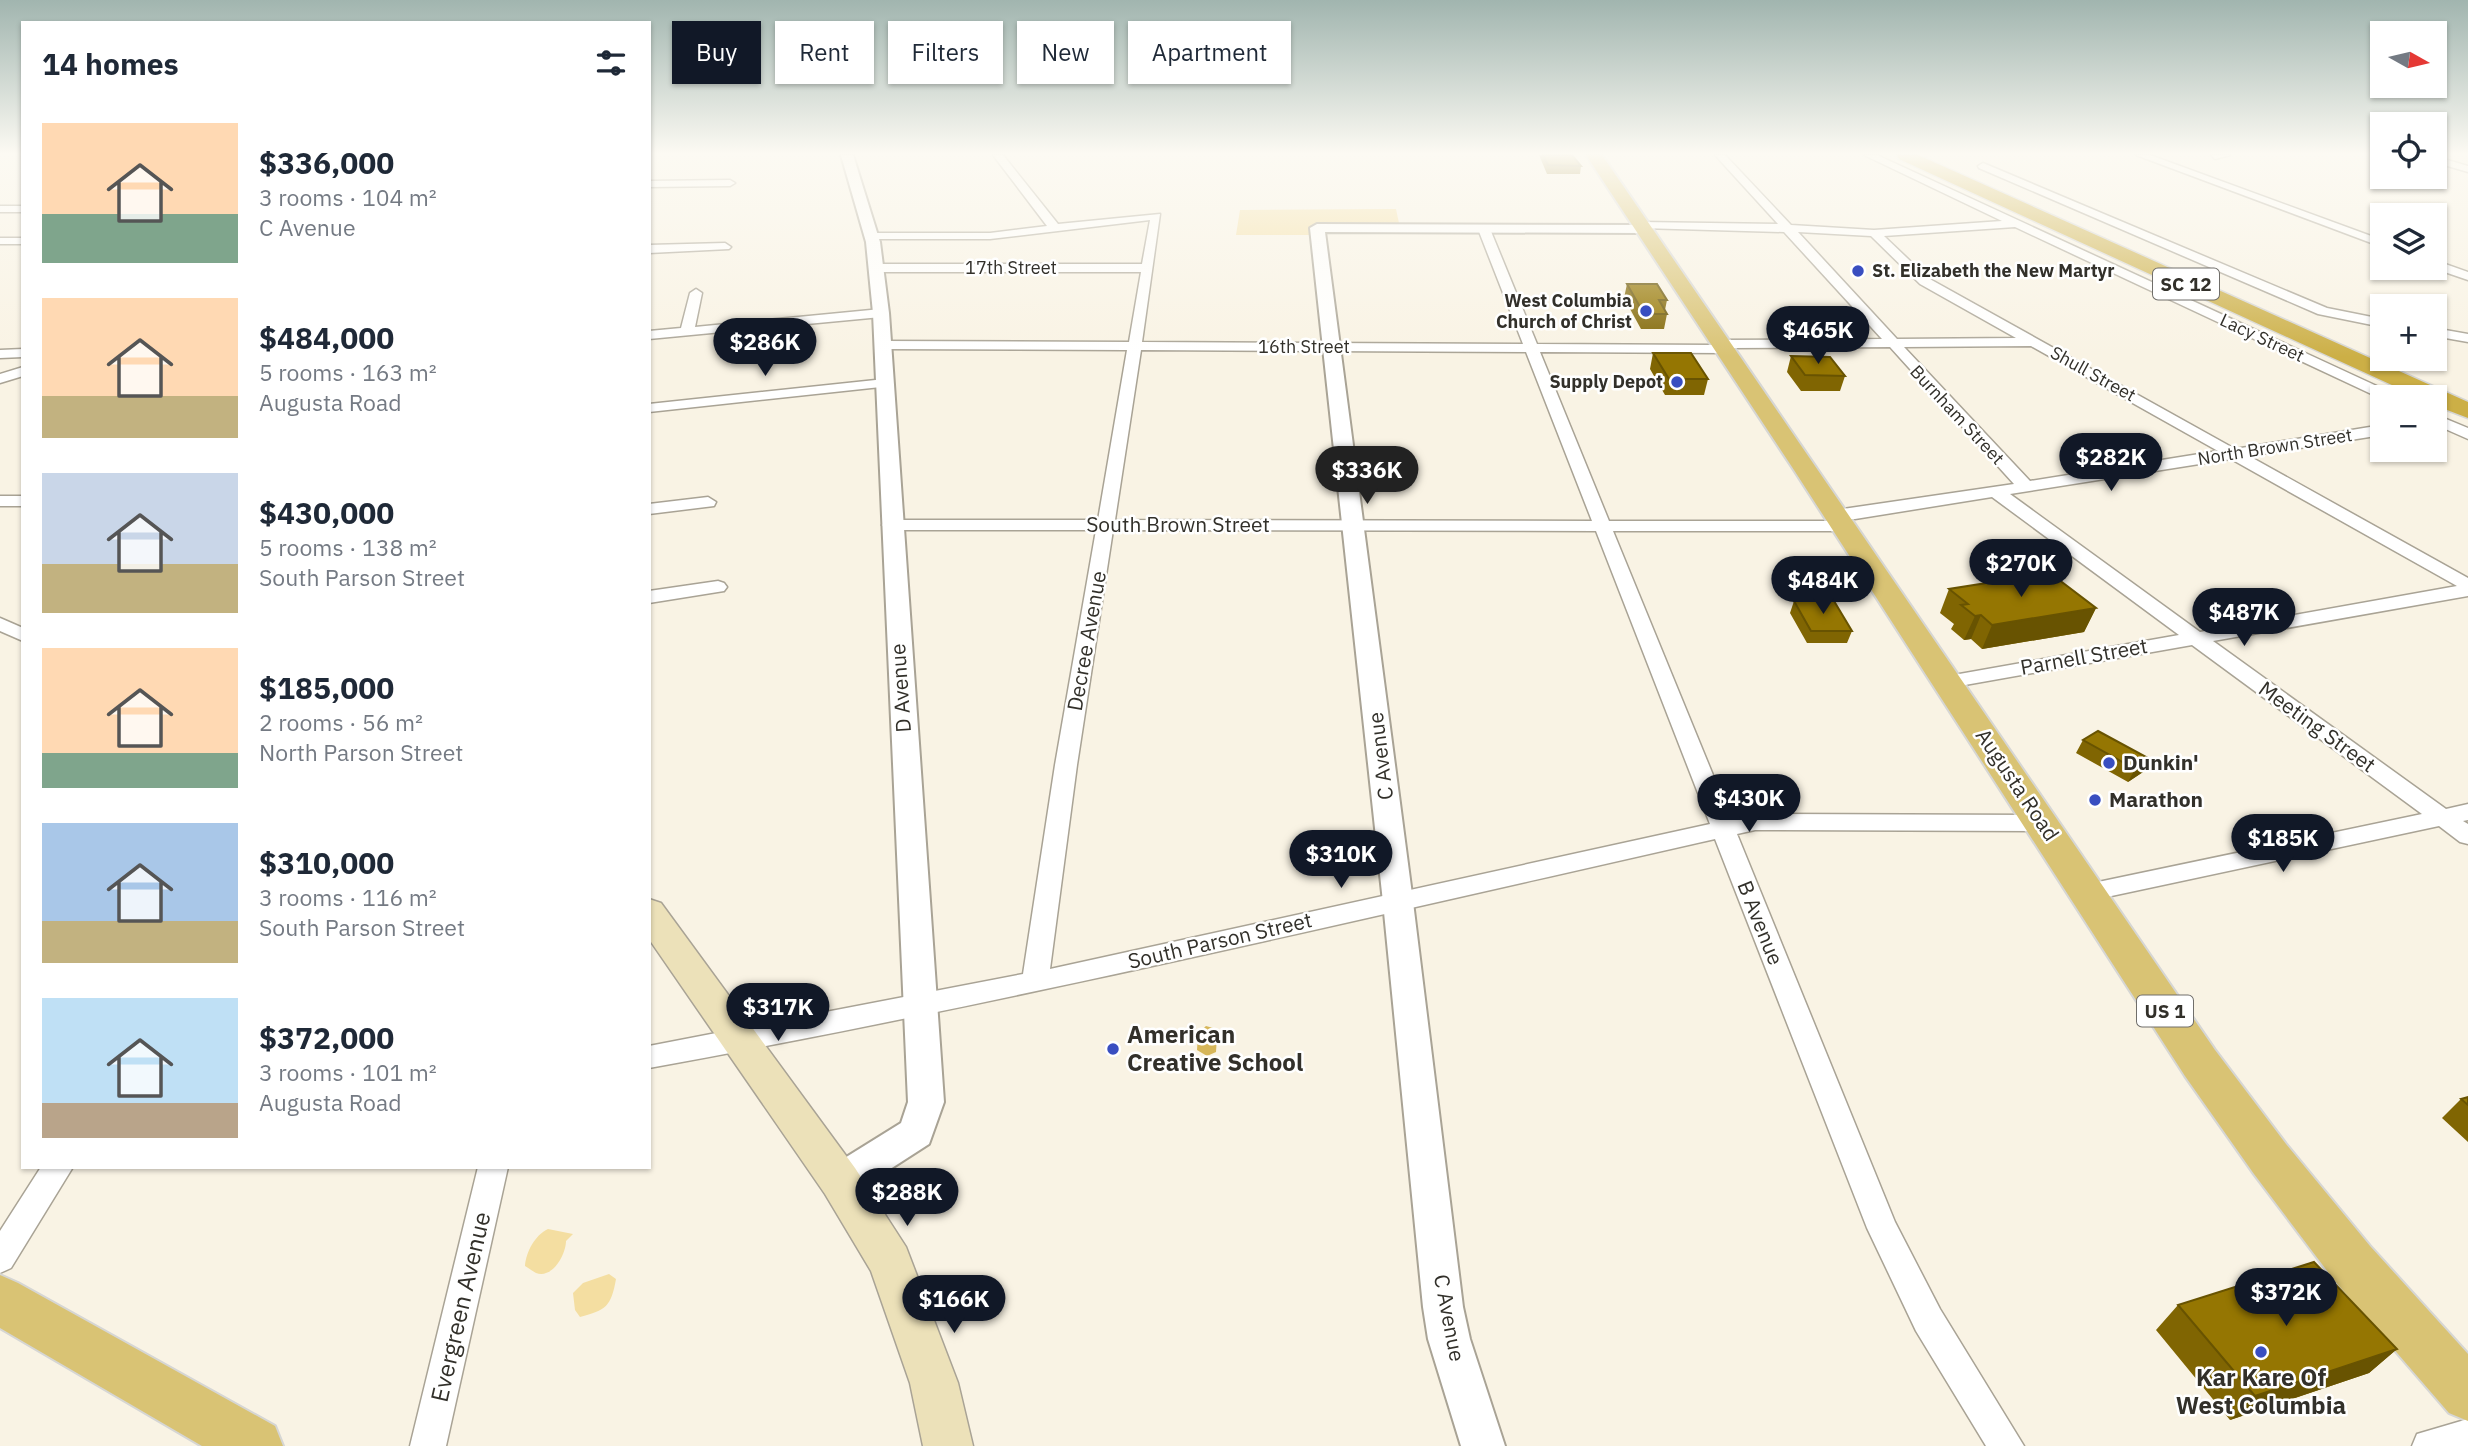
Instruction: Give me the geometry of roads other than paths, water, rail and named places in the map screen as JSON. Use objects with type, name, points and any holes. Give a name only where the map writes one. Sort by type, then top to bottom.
[{"type":"highway","name":"SC 12","points":[[2053,222],[2468,411]]},
{"type":"highway","name":"SC 12","points":[[2084,222],[2370,350]]},
{"type":"highway","points":[[2312,340],[2468,401]]},
{"type":"highway","points":[[2418,371],[2468,393]]},
{"type":"main road","name":"Augusta Road","points":[[1640,222],[2200,1063],[2351,1263],[2468,1395]]},
{"type":"main road","points":[[651,915],[840,1181],[890,1262],[934,1383],[948,1446]]},
{"type":"main road","points":[[0,1300],[255,1446]]},
{"type":"street","name":"D Avenue","points":[[840,1181],[916,1133],[926,1102],[881,313],[868,222]]},
{"type":"street","points":[[1051,222],[1055,228]]},
{"type":"street","name":"Decree Avenue","points":[[1055,228],[1101,222]]},
{"type":"street","name":"Decree Avenue","points":[[1035,982],[1066,765],[1155,222]]},
{"type":"street","name":"Burnham Street","points":[[1781,222],[2027,488]]},
{"type":"street","name":"Lacy Street","points":[[2014,222],[2370,388]]},
{"type":"street","points":[[2115,222],[2323,311],[2370,321]]},
{"type":"street","points":[[2324,222],[2370,240]]},
{"type":"street","points":[[1484,229],[1643,227],[1874,233],[2017,224]]},
{"type":"street","points":[[872,236],[978,236],[1055,228]]},
{"type":"street","name":"C Avenue","points":[[1483,1446],[1449,1339],[1444,1307],[1317,228],[1484,229]]},
{"type":"street","name":"B Avenue","points":[[1484,229],[1882,1228],[1928,1320],[2006,1446]]},
{"type":"street","name":"Shull Street","points":[[1874,233],[1924,281],[2468,585]]},
{"type":"street","points":[[0,241],[21,241]]},
{"type":"street","points":[[651,248],[725,247]]},
{"type":"street","name":"17th Street","points":[[876,268],[1147,268]]},
{"type":"street","points":[[2447,269],[2468,276]]},
{"type":"street","points":[[687,331],[696,293]]},
{"type":"street","points":[[651,335],[881,313]]},
{"type":"street","points":[[2447,334],[2468,338]]},
{"type":"street","name":"16th Street","points":[[883,345],[1532,348],[2034,342]]},
{"type":"street","points":[[0,354],[21,353]]},
{"type":"street","points":[[0,379],[21,372]]},
{"type":"street","points":[[651,408],[885,383]]},
{"type":"street","points":[[2447,419],[2468,416]]},
{"type":"street","points":[[2447,425],[2468,434]]},
{"type":"street","name":"North Brown Street","points":[[1840,520],[1856,514],[2370,432]]},
{"type":"street","name":"Meeting Street","points":[[1997,493],[2468,836]]},
{"type":"street","points":[[0,501],[21,501]]},
{"type":"street","points":[[651,509],[708,502]]},
{"type":"street","name":"South Brown Street","points":[[891,525],[1601,525],[1840,520]]},
{"type":"street","points":[[651,597],[719,587]]},
{"type":"street","name":"Parnell Street","points":[[1948,682],[2468,590]]},
{"type":"street","points":[[0,624],[21,634]]},
{"type":"street","points":[[2088,892],[2468,812]]},
{"type":"street","name":"South Parson Street","points":[[651,1057],[1035,982],[1755,822],[2042,823]]},
{"type":"street","points":[[0,1258],[57,1169]]},
{"type":"street","name":"Evergreen Avenue","points":[[428,1446],[493,1169]]},
{"type":"street","points":[[2429,1446],[2468,1436]]},
{"type":"place","name":"St. Elizabeth the New Martyr","points":[[1858,271]]},
{"type":"place","name":"West Columbia Church of Christ","points":[[1646,311]]},
{"type":"place","name":"Supply Depot","points":[[1677,382]]},
{"type":"place","name":"Dunkin'","points":[[2109,763]]},
{"type":"place","name":"Marathon","points":[[2095,800]]},
{"type":"place","name":"American Creative School","points":[[1113,1049]]},
{"type":"place","name":"Kar Kare Of West Columbia","points":[[2261,1352]]}]
